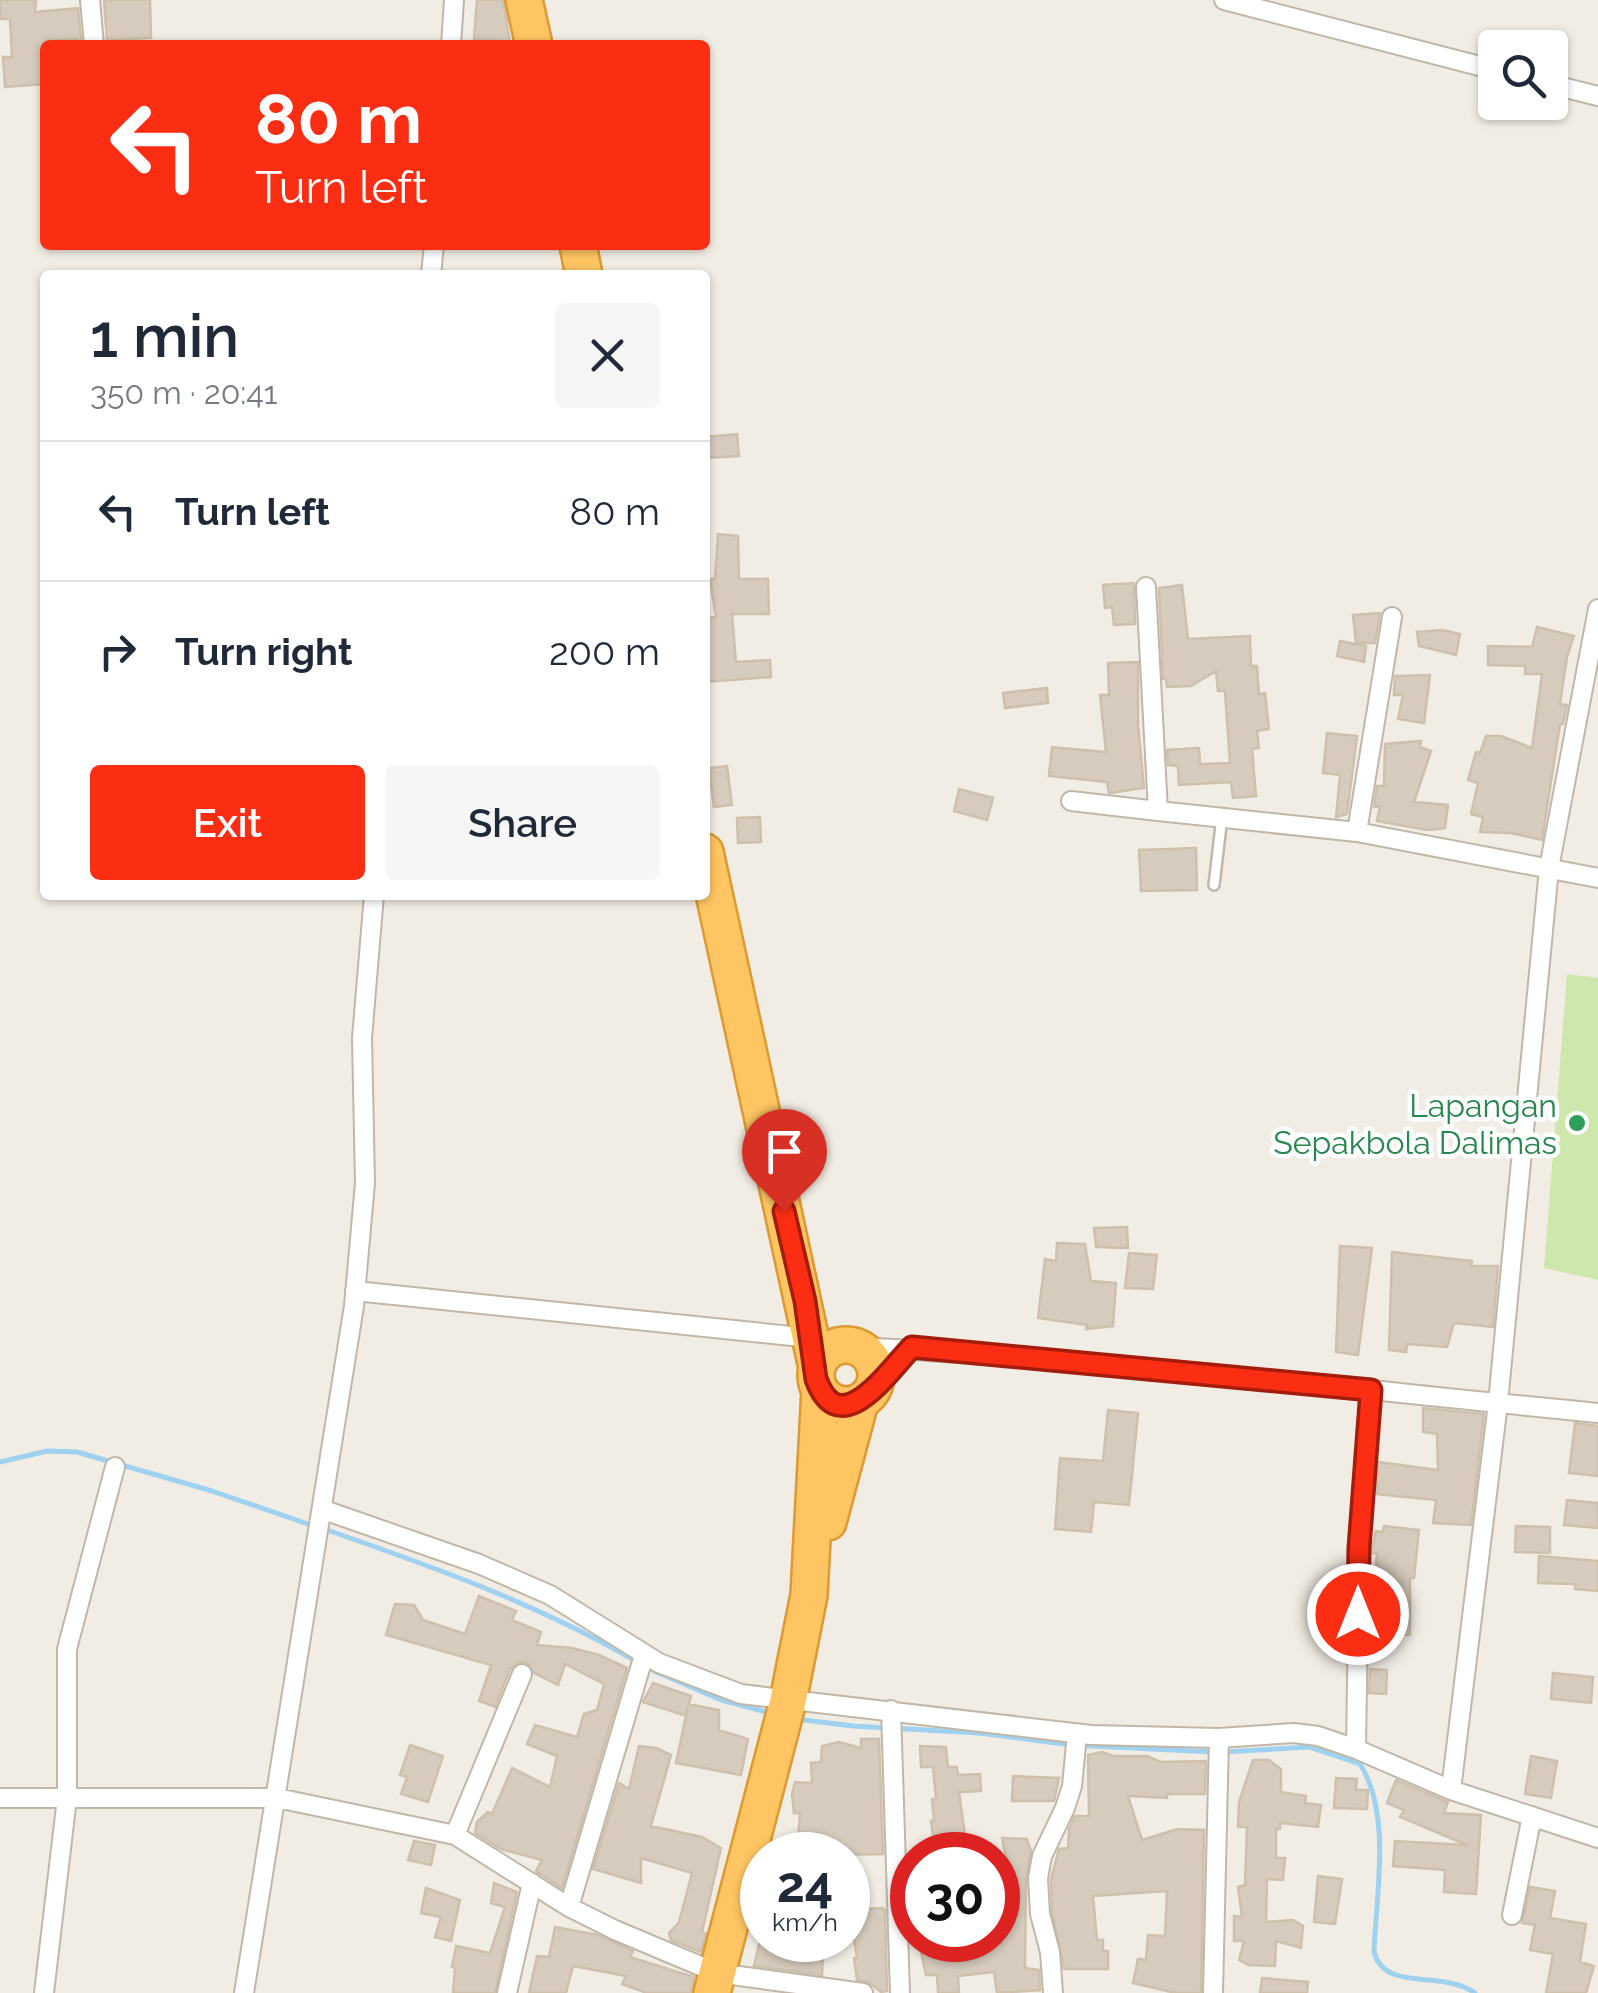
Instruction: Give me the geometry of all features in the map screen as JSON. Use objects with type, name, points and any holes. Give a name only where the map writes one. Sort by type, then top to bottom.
[{"type":"highway","points":[[524,0],[533,40]]},
{"type":"highway","points":[[710,876],[760,1114],[805,1301],[824,1326],[833,1403],[842,1405],[867,1395]]},
{"type":"highway","points":[[715,1983],[785,1710],[808,1594],[867,1395],[876,1378],[872,1359],[829,1358]]},
{"type":"highway","points":[[808,1594],[829,1358]]},
{"type":"street","points":[[90,0],[94,40]]},
{"type":"street","points":[[451,40],[454,0]]},
{"type":"street","points":[[1224,0],[1478,66]]},
{"type":"street","points":[[1568,88],[1598,96]]},
{"type":"street","points":[[1146,587],[1158,812]]},
{"type":"street","points":[[1451,1790],[1498,1404],[1549,868],[1598,608]]},
{"type":"street","points":[[1357,832],[1392,617]]},
{"type":"street","points":[[1071,802],[1357,832],[1598,878]]},
{"type":"street","points":[[244,1993],[356,1290],[366,1183],[362,1038],[374,900]]},
{"type":"street","points":[[356,1290],[829,1358],[912,1347],[1598,1413]]},
{"type":"street","points":[[867,1395],[912,1347]]},
{"type":"street","points":[[1356,1749],[1359,1548],[1371,1390]]},
{"type":"street","points":[[44,1993],[67,1798],[66,1649],[115,1467]]},
{"type":"street","points":[[322,1516],[478,1564],[550,1595],[643,1658],[785,1710],[1076,1742],[1219,1747],[1294,1732],[1356,1749],[1451,1790],[1598,1838]]},
{"type":"street","points":[[569,1906],[643,1658]]},
{"type":"street","points":[[456,1834],[522,1674]]},
{"type":"street","points":[[892,1724],[900,1993]]},
{"type":"street","points":[[1052,1993],[1038,1878],[1042,1856],[1068,1797],[1076,1742]]},
{"type":"street","points":[[1214,1993],[1219,1747]]},
{"type":"street","points":[[0,1798],[276,1798],[456,1834],[569,1906],[715,1983],[864,1993]]},
{"type":"street","points":[[1512,1914],[1532,1816]]},
{"type":"street","points":[[507,1993],[532,1883]]},
{"type":"lane","points":[[1214,885],[1222,818]]},
{"type":"green space","name":"Lapangan Sepakbola Dalimas","points":[[1567,974],[1598,978],[1598,1280],[1544,1268]]},
{"type":"building","points":[[0,0],[36,0],[35,12],[78,8],[81,39],[40,40],[40,84],[5,87],[3,57],[12,57],[10,19],[0,19]]},
{"type":"building","points":[[104,0],[150,0],[151,38],[107,40]]},
{"type":"building","points":[[477,0],[503,0],[510,40],[474,39]]},
{"type":"building","points":[[737,434],[739,456],[710,458],[710,437]]},
{"type":"building","points":[[718,534],[738,536],[739,579],[768,579],[769,614],[732,614],[736,662],[770,660],[771,677],[710,682],[710,618],[716,617],[710,579],[715,579]]},
{"type":"building","points":[[1134,583],[1135,624],[1114,625],[1112,607],[1105,608],[1103,585]]},
{"type":"building","points":[[1182,585],[1188,639],[1250,636],[1251,666],[1257,666],[1259,694],[1265,693],[1269,729],[1257,731],[1259,748],[1252,749],[1256,796],[1233,798],[1231,782],[1179,785],[1178,766],[1168,765],[1167,750],[1199,748],[1200,764],[1230,763],[1225,691],[1218,691],[1216,671],[1191,686],[1167,687],[1163,679],[1159,588]]},
{"type":"building","points":[[1380,613],[1375,643],[1356,643],[1353,615]]},
{"type":"building","points":[[1537,627],[1574,636],[1560,704],[1567,705],[1560,724],[1542,840],[1480,832],[1483,817],[1471,814],[1478,783],[1468,780],[1476,752],[1480,753],[1486,736],[1501,736],[1532,748],[1542,674],[1525,674],[1525,666],[1488,665],[1488,646],[1532,647]]},
{"type":"building","points":[[1442,630],[1460,634],[1456,655],[1419,646],[1417,632]]},
{"type":"building","points":[[1340,641],[1366,646],[1364,662],[1337,656]]},
{"type":"building","points":[[1138,662],[1144,788],[1109,793],[1107,782],[1049,776],[1052,747],[1106,752],[1100,695],[1109,695],[1108,663]]},
{"type":"building","points":[[1430,675],[1424,723],[1398,719],[1403,695],[1394,695],[1395,676]]},
{"type":"building","points":[[1047,688],[1048,703],[1005,708],[1003,693]]},
{"type":"building","points":[[1327,733],[1357,736],[1347,814],[1336,817],[1340,775],[1323,773]]},
{"type":"building","points":[[1421,741],[1420,747],[1431,751],[1414,802],[1448,805],[1445,828],[1427,830],[1377,821],[1380,806],[1374,807],[1377,786],[1384,786],[1385,744]]},
{"type":"building","points":[[727,766],[732,805],[714,807],[710,768]]},
{"type":"building","points":[[959,789],[993,798],[987,820],[954,811]]},
{"type":"building","points":[[760,817],[761,842],[738,843],[737,818]]},
{"type":"building","points":[[1196,848],[1197,890],[1141,891],[1139,850]]},
{"type":"building","points":[[1127,1227],[1128,1248],[1096,1247],[1094,1228]]},
{"type":"building","points":[[1057,1243],[1085,1244],[1091,1281],[1116,1283],[1113,1326],[1086,1329],[1087,1325],[1038,1318],[1045,1259],[1056,1261]]},
{"type":"building","points":[[1340,1246],[1372,1248],[1358,1355],[1336,1352]]},
{"type":"building","points":[[1392,1252],[1472,1261],[1471,1266],[1498,1266],[1493,1327],[1454,1323],[1447,1347],[1407,1344],[1406,1352],[1389,1350]]},
{"type":"building","points":[[1129,1253],[1157,1255],[1153,1289],[1125,1288]]},
{"type":"building","points":[[1423,1408],[1484,1414],[1471,1525],[1433,1523],[1436,1500],[1377,1494],[1378,1462],[1438,1470],[1437,1434],[1423,1432]]},
{"type":"building","points":[[1108,1410],[1138,1413],[1129,1505],[1094,1502],[1091,1532],[1055,1529],[1060,1458],[1103,1461]]},
{"type":"building","points":[[1575,1423],[1598,1426],[1598,1476],[1569,1473]]},
{"type":"building","points":[[1567,1500],[1598,1503],[1598,1528],[1564,1525]]},
{"type":"building","points":[[1384,1526],[1419,1530],[1414,1578],[1410,1578],[1410,1635],[1388,1634],[1388,1606],[1378,1605],[1379,1565],[1377,1553],[1371,1553],[1376,1531],[1383,1532]]},
{"type":"building","points":[[1516,1526],[1550,1527],[1550,1553],[1515,1552]]},
{"type":"building","points":[[1539,1556],[1598,1561],[1598,1591],[1575,1589],[1575,1584],[1538,1583]]},
{"type":"building","points":[[479,1596],[516,1611],[512,1620],[541,1632],[537,1645],[572,1648],[627,1668],[562,1888],[536,1871],[542,1860],[501,1849],[475,1833],[477,1822],[488,1812],[492,1814],[512,1768],[550,1787],[557,1756],[527,1744],[535,1725],[577,1737],[584,1714],[597,1710],[604,1684],[565,1664],[558,1685],[534,1673],[528,1663],[519,1662],[510,1669],[495,1707],[479,1701],[491,1665],[386,1635],[395,1604],[414,1605],[423,1620],[465,1634]]},
{"type":"building","points":[[1370,1669],[1387,1670],[1386,1694],[1369,1693]]},
{"type":"building","points":[[1553,1673],[1593,1677],[1591,1703],[1551,1699]]},
{"type":"building","points":[[653,1683],[691,1696],[689,1704],[719,1710],[719,1730],[748,1739],[741,1775],[676,1763],[686,1716],[643,1702]]},
{"type":"building","points":[[861,1739],[879,1739],[883,1854],[870,1854],[870,1832],[798,1832],[800,1813],[794,1813],[795,1782],[812,1783],[811,1763],[821,1762],[822,1746],[839,1742],[861,1748]]},
{"type":"building","points":[[410,1745],[443,1756],[428,1802],[401,1794],[407,1777],[400,1775]]},
{"type":"building","points":[[639,1746],[671,1755],[651,1826],[702,1837],[721,1848],[701,1952],[671,1940],[669,1933],[679,1922],[692,1873],[641,1858],[641,1883],[593,1869],[619,1783],[629,1789]]},
{"type":"building","points":[[920,1746],[946,1747],[948,1767],[957,1767],[958,1775],[980,1774],[981,1791],[959,1792],[964,1832],[933,1832],[932,1799],[936,1799],[933,1767],[921,1767]]},
{"type":"building","points":[[1102,1752],[1147,1756],[1161,1762],[1206,1761],[1205,1794],[1167,1794],[1167,1798],[1128,1796],[1142,1840],[1177,1829],[1204,1830],[1201,1993],[1175,1993],[1133,1983],[1138,1959],[1146,1960],[1148,1935],[1165,1936],[1167,1891],[1093,1896],[1097,1940],[1103,1940],[1103,1951],[1108,1951],[1108,1969],[1064,1969],[1052,1912],[1051,1879],[1059,1849],[1068,1848],[1069,1829],[1075,1816],[1089,1816],[1088,1755]]},
{"type":"building","points":[[1531,1756],[1557,1761],[1551,1798],[1525,1794]]},
{"type":"building","points":[[1253,1760],[1269,1760],[1281,1769],[1281,1792],[1306,1796],[1305,1803],[1321,1805],[1318,1827],[1280,1823],[1280,1829],[1276,1829],[1276,1858],[1285,1858],[1283,1880],[1267,1879],[1266,1922],[1293,1920],[1303,1926],[1301,1948],[1276,1941],[1275,1966],[1248,1965],[1239,1960],[1244,1941],[1234,1941],[1234,1916],[1242,1917],[1238,1887],[1245,1885],[1247,1827],[1238,1827],[1239,1802]]},
{"type":"building","points":[[1013,1776],[1059,1778],[1054,1801],[1012,1801]]},
{"type":"building","points":[[1336,1778],[1357,1779],[1356,1790],[1368,1790],[1367,1809],[1334,1808]]},
{"type":"building","points":[[1396,1780],[1448,1802],[1444,1813],[1481,1815],[1476,1894],[1444,1892],[1445,1870],[1393,1866],[1395,1841],[1467,1845],[1400,1817],[1404,1810],[1387,1803]]},
{"type":"building","points":[[1020,1839],[1027,1839],[1031,1851],[1026,1878],[1025,1968],[1039,1970],[1040,1990],[997,1993],[994,1972],[958,1976],[959,1993],[938,1993],[937,1975],[926,1975],[923,1962],[1020,1962]]},
{"type":"building","points":[[414,1841],[435,1845],[431,1865],[408,1860]]},
{"type":"building","points":[[1318,1876],[1342,1879],[1335,1924],[1314,1922]]},
{"type":"building","points":[[494,1883],[517,1892],[495,1993],[453,1993],[456,1946],[490,1953],[505,1907],[491,1903]]},
{"type":"building","points":[[1530,1887],[1555,1891],[1550,1918],[1586,1924],[1580,1962],[1594,1966],[1586,1993],[1546,1993],[1553,1954],[1530,1950],[1535,1925],[1522,1923]]},
{"type":"building","points":[[426,1888],[460,1900],[451,1941],[435,1937],[441,1917],[421,1913]]},
{"type":"building","points":[[870,1909],[885,1910],[887,1991],[881,1992],[870,1983],[857,1980],[855,1962],[870,1962]]},
{"type":"building","points":[[555,1927],[598,1935],[633,1951],[630,1957],[694,1977],[691,1993],[647,1993],[622,1984],[626,1976],[573,1966],[566,1993],[529,1993],[537,1956],[549,1957]]},
{"type":"building","points":[[755,1962],[823,1962],[822,1975],[754,1966]]},
{"type":"building","points":[[1262,1978],[1308,1982],[1307,1993],[1260,1993]]},
{"type":"waterway","points":[[0,1462],[47,1451],[77,1452],[212,1491],[314,1526]]},
{"type":"waterway","points":[[324,1529],[522,1604],[636,1661]]},
{"type":"waterway","points":[[645,1667],[721,1700],[770,1713]]},
{"type":"waterway","points":[[796,1719],[979,1733],[1071,1745],[1213,1752]]},
{"type":"waterway","points":[[1224,1752],[1309,1747],[1360,1764],[1370,1784],[1379,1830],[1374,1952],[1380,1965],[1402,1977],[1446,1982],[1475,1993]]},
{"type":"place","name":"Lapangan Sepakbola Dalimas","points":[[1577,1123]]},
{"type":"route","points":[[784,1211],[805,1301],[816,1379],[820,1390],[833,1403],[860,1402],[912,1347],[1371,1390],[1358,1614]]}]
